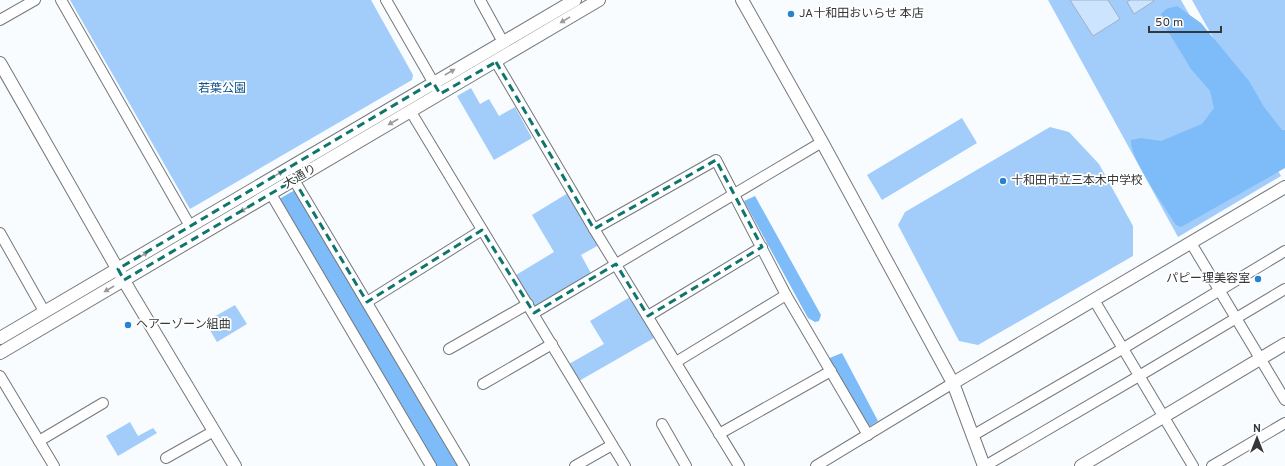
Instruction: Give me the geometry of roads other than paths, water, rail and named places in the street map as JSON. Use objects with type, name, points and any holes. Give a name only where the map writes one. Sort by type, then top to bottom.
[{"type":"street","points":[[0,20],[35,0]]},
{"type":"street","points":[[61,0],[190,226]]},
{"type":"street","points":[[386,0],[440,94]]},
{"type":"street","points":[[480,0],[503,42]]},
{"type":"street","name":"大通り","points":[[0,338],[44,311],[121,274],[271,194],[599,0]]},
{"type":"street","points":[[742,0],[822,142],[953,383],[972,436],[985,466],[1285,289]]},
{"type":"street","name":"大通り","points":[[0,353],[121,274],[190,226],[572,1]]},
{"type":"street","points":[[496,62],[594,229],[739,466]]},
{"type":"street","points":[[0,63],[121,274],[235,466]]},
{"type":"street","points":[[411,112],[534,313],[625,466]]},
{"type":"street","points":[[534,313],[822,142]]},
{"type":"street","points":[[594,229],[716,160],[786,295],[868,435]]},
{"type":"street","points":[[294,180],[464,466]]},
{"type":"street","points":[[816,466],[830,462],[868,435],[953,383],[1285,187]]},
{"type":"street","points":[[271,194],[431,466]]},
{"type":"street","points":[[367,302],[482,230]]},
{"type":"street","points":[[0,233],[44,311]]},
{"type":"street","points":[[1191,243],[1218,291],[1285,400]]},
{"type":"street","points":[[648,316],[762,247]]},
{"type":"street","points":[[972,436],[1122,349],[1285,251]]},
{"type":"street","points":[[676,362],[786,295]]},
{"type":"street","points":[[1094,300],[1164,417],[1190,465]]},
{"type":"street","points":[[449,349],[528,304]]},
{"type":"street","points":[[483,384],[552,344]]},
{"type":"street","points":[[1081,466],[1285,344]]},
{"type":"street","points":[[719,434],[831,371]]},
{"type":"street","points":[[0,376],[54,466]]},
{"type":"street","points":[[39,441],[103,403]]},
{"type":"street","points":[[1212,466],[1285,423]]},
{"type":"street","points":[[662,424],[686,466]]},
{"type":"street","points":[[166,458],[214,430]]},
{"type":"street","points":[[575,466],[612,445]]},
{"type":"place","name":"JA十和田おいらせ 本店","points":[[791,14]]},
{"type":"place","name":"十和田市立三本木中学校","points":[[1003,181]]},
{"type":"place","name":"パピー理美容室","points":[[1258,279]]},
{"type":"place","name":"ヘアーゾーン組曲","points":[[128,325]]},
{"type":"park label","name":"若葉公園","points":[[222,89]]}]
